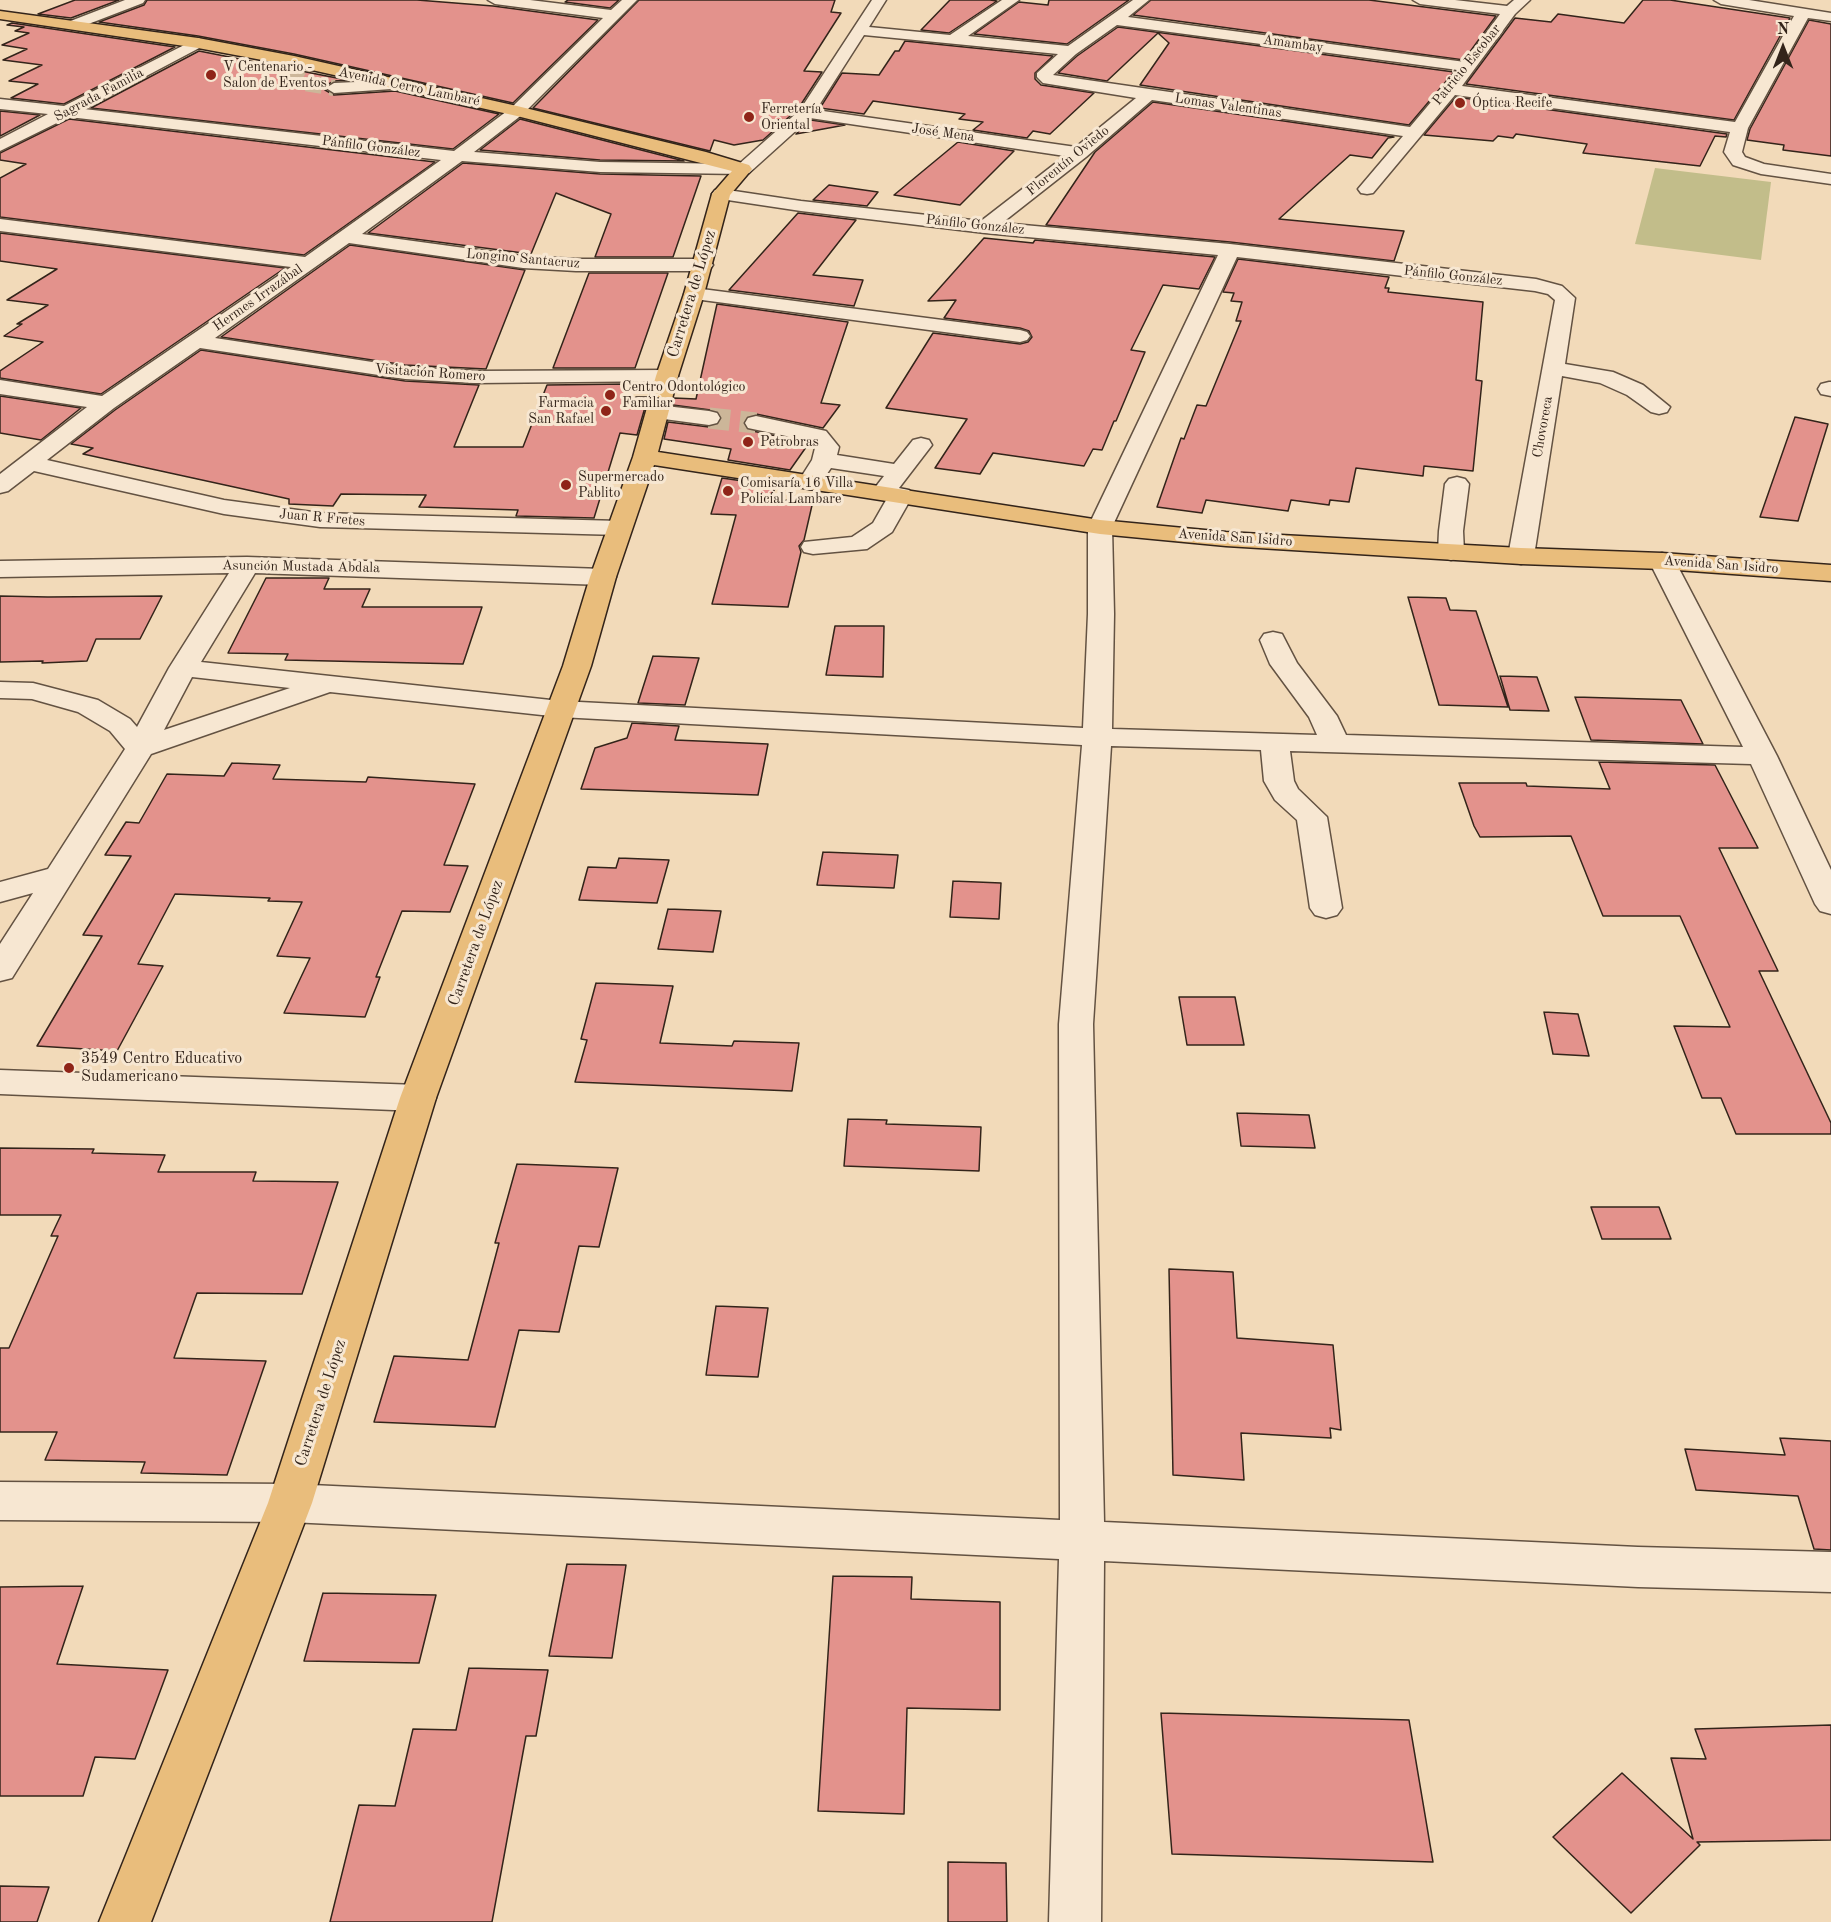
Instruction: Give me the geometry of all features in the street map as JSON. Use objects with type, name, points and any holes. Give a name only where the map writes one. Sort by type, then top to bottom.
[{"type":"main road","name":"Avenida Cerro Lambaré","points":[[0,15],[198,43],[517,111],[700,156],[743,169]]},
{"type":"main road","name":"Carretera de López","points":[[126,1922],[290,1503],[418,1098],[577,666],[603,577],[645,457],[667,376],[703,265],[721,194],[743,169]]},
{"type":"main road","name":"Avenida San Isidro","points":[[645,457],[810,482],[895,487],[1100,528],[1451,552],[1662,561],[1831,573]]},
{"type":"street","points":[[74,25],[138,0]]},
{"type":"street","points":[[495,0],[615,15]]},
{"type":"street","name":"Hermes Irrazábal","points":[[0,486],[106,403],[345,237],[517,111],[630,0]]},
{"type":"street","name":"Carretera de López","points":[[743,169],[806,112],[879,0]]},
{"type":"street","points":[[955,38],[1012,0]]},
{"type":"street","points":[[859,30],[1071,51],[1142,0]]},
{"type":"street","points":[[1420,0],[1510,12]]},
{"type":"street","name":"Patricio Escobar","points":[[1366,189],[1469,67],[1510,12],[1523,0]]},
{"type":"street","points":[[1721,0],[1831,17]]},
{"type":"street","points":[[1803,13],[1740,129],[1733,152],[1739,161],[1775,173],[1831,179]]},
{"type":"street","name":"Amambay","points":[[1116,20],[1469,67]]},
{"type":"street","name":"Sagrada Familia","points":[[0,146],[198,43]]},
{"type":"street","name":"Lomas Valentinas","points":[[1071,51],[1045,73],[1045,77],[1049,80],[1149,95],[1413,132]]},
{"type":"street","points":[[334,88],[400,85]]},
{"type":"street","points":[[1449,89],[1740,129]]},
{"type":"street","name":"Florentín Oviedo","points":[[985,226],[1080,153],[1149,95]]},
{"type":"street","name":"Pánfilo González","points":[[0,104],[458,156],[618,168],[743,169]]},
{"type":"street","name":"José Mena","points":[[806,112],[1080,153]]},
{"type":"street","points":[[967,136],[957,149],[963,152],[1063,166]]},
{"type":"street","name":"Pánfilo González","points":[[721,194],[801,206],[1230,250],[1536,285],[1555,290],[1565,298]]},
{"type":"street","points":[[0,225],[309,262]]},
{"type":"street","name":"Longino Santacruz","points":[[345,237],[523,262],[576,265],[703,265]]},
{"type":"street","points":[[1075,1922],[1082,1540],[1076,1024],[1097,737],[1101,614],[1100,528],[1230,250]]},
{"type":"street","points":[[694,294],[1020,336]]},
{"type":"street","name":"Chovoreca","points":[[1521,556],[1565,298]]},
{"type":"street","name":"Visitación Romero","points":[[196,341],[405,373],[468,377],[667,376]]},
{"type":"street","points":[[1553,368],[1605,376],[1635,390],[1659,407]]},
{"type":"street","points":[[0,387],[106,403]]},
{"type":"street","points":[[657,412],[709,418]]},
{"type":"street","points":[[756,423],[818,436],[827,447],[824,460],[810,482]]},
{"type":"street","points":[[813,547],[858,544],[872,537],[883,527],[895,487],[921,445]]},
{"type":"street","points":[[824,460],[895,487]]},
{"type":"street","name":"Juan R Fretes","points":[[29,463],[224,507],[320,520],[620,528]]},
{"type":"street","points":[[1451,552],[1451,531],[1457,484]]},
{"type":"street","points":[[1662,561],[1762,756],[1831,904]]},
{"type":"street","points":[[0,970],[140,748],[183,668],[247,565]]},
{"type":"street","name":"Asunción Mustada Abdala","points":[[0,569],[247,565],[603,577]]},
{"type":"street","points":[[1273,640],[1284,664],[1323,716],[1336,744]]},
{"type":"street","points":[[183,668],[560,709],[1097,737],[1762,756]]},
{"type":"street","points":[[140,748],[330,683]]},
{"type":"street","points":[[0,690],[33,691],[88,706],[120,724],[140,748]]},
{"type":"street","points":[[1275,742],[1279,780],[1286,794],[1312,817],[1326,908]]},
{"type":"street","points":[[0,892],[58,876]]},
{"type":"street","points":[[0,1082],[418,1098]]},
{"type":"street","points":[[0,1501],[290,1503],[1638,1567],[1831,1572]]},
{"type":"shaded area","points":[[1655,168],[1771,182],[1761,260],[1635,244]]},
{"type":"building","points":[[75,0],[119,0],[71,18],[38,14]]},
{"type":"building","points":[[147,0],[417,0],[493,6],[598,20],[513,103],[294,54],[198,36],[99,22],[144,5]]},
{"type":"building","points":[[568,0],[619,0],[610,8],[565,2]]},
{"type":"building","points":[[639,0],[835,0],[831,12],[841,13],[804,71],[822,72],[798,109],[763,140],[734,145],[714,140],[710,151],[533,108]]},
{"type":"building","points":[[950,0],[997,1],[949,33],[921,30]]},
{"type":"building","points":[[1049,0],[1129,0],[1067,44],[974,34],[1019,2],[1048,5]]},
{"type":"building","points":[[1151,0],[1369,0],[1496,16],[1464,60],[1133,15]]},
{"type":"building","points":[[1643,0],[1670,0],[1790,18],[1734,120],[1466,84],[1515,18],[1551,22],[1558,14],[1624,23]]},
{"type":"building","points":[[1809,20],[1831,24],[1831,156],[1783,150],[1784,145],[1747,140],[1750,129]]},
{"type":"building","points":[[12,23],[175,47],[64,104],[11,98],[38,84],[9,81],[42,65],[3,60],[27,49],[2,45],[29,33],[15,31],[24,27],[7,25]]},
{"type":"building","points":[[1118,27],[1454,72],[1409,125],[1140,85],[1169,43],[1158,33],[1107,81],[1058,73],[1077,56]]},
{"type":"building","points":[[905,41],[1053,56],[1035,73],[1035,79],[1041,85],[1094,93],[1050,134],[1033,131],[1027,138],[973,130],[983,122],[959,119],[965,114],[873,101],[864,114],[820,108],[842,73],[879,75],[895,51],[899,51]]},
{"type":"building","points":[[199,51],[347,80],[334,81],[325,86],[325,90],[334,95],[395,91],[499,114],[453,149],[91,108]]},
{"type":"building","points":[[1456,97],[1727,134],[1726,137],[1715,136],[1700,166],[1583,153],[1587,144],[1516,134],[1513,138],[1498,136],[1493,141],[1424,135]]},
{"type":"building","points":[[1153,102],[1394,137],[1388,138],[1372,158],[1350,155],[1279,219],[1404,231],[1394,261],[1230,242],[1046,225],[1095,152]]},
{"type":"building","points":[[0,111],[40,115],[0,136]]},
{"type":"building","points":[[69,119],[435,162],[304,255],[0,217],[0,178],[26,164],[0,160],[0,153]]},
{"type":"building","points":[[520,119],[684,161],[600,160],[480,150]]},
{"type":"building","points":[[811,120],[845,125],[796,134]]},
{"type":"building","points":[[958,142],[1014,151],[960,205],[894,195]]},
{"type":"building","points":[[463,163],[600,174],[701,176],[673,257],[595,257],[611,214],[556,193],[531,254],[368,233]]},
{"type":"building","points":[[829,185],[878,192],[867,206],[813,200]]},
{"type":"building","points":[[798,213],[856,220],[813,275],[863,280],[854,306],[729,290]]},
{"type":"building","points":[[0,233],[285,268],[101,394],[0,378],[0,371],[43,342],[4,336],[22,324],[17,324],[48,305],[7,300],[57,269],[0,261]]},
{"type":"building","points":[[984,238],[1033,243],[1035,240],[1215,257],[1199,289],[1163,285],[1131,350],[1145,352],[1116,421],[1114,421],[1102,450],[1093,449],[1084,466],[993,453],[980,474],[935,468],[967,419],[886,408],[933,333],[1020,344],[1028,342],[1032,337],[1029,331],[1020,328],[944,318],[956,300],[928,301]]},
{"type":"building","points":[[350,245],[525,270],[486,369],[405,365],[221,337]]},
{"type":"building","points":[[1238,259],[1389,277],[1385,288],[1389,288],[1388,292],[1483,302],[1476,380],[1482,381],[1473,471],[1424,466],[1423,476],[1356,468],[1349,502],[1330,500],[1329,505],[1291,500],[1288,511],[1206,500],[1202,513],[1157,507],[1181,438],[1184,439],[1197,405],[1206,406],[1241,321],[1236,321],[1242,302],[1231,301],[1234,293],[1223,292]]},
{"type":"building","points":[[589,273],[668,273],[635,368],[553,368]]},
{"type":"building","points":[[717,304],[848,322],[821,403],[840,405],[823,428],[756,414],[747,416],[743,422],[748,430],[809,443],[790,470],[728,460],[731,449],[664,439],[668,422],[709,427],[718,425],[722,419],[718,411],[673,405],[674,398],[696,399]]},
{"type":"building","points":[[201,350],[405,381],[479,385],[454,447],[523,447],[547,385],[629,384],[625,397],[632,397],[630,404],[636,397],[648,397],[637,435],[620,433],[594,518],[516,516],[518,510],[419,507],[426,495],[341,494],[333,506],[289,504],[289,499],[83,454],[93,448],[71,444]]},
{"type":"building","points":[[0,396],[81,408],[41,440],[0,433]]},
{"type":"building","points":[[1795,417],[1828,424],[1798,521],[1760,517]]},
{"type":"building","points":[[722,478],[777,486],[767,500],[813,501],[804,540],[799,546],[801,552],[788,607],[712,604],[736,515],[711,514]]},
{"type":"building","points":[[266,578],[329,578],[324,589],[370,589],[362,607],[482,607],[463,664],[285,660],[288,654],[228,653]]},
{"type":"building","points":[[0,596],[162,596],[140,639],[96,639],[87,661],[42,663],[43,661],[0,662]]},
{"type":"building","points":[[1408,597],[1446,598],[1450,610],[1476,611],[1508,707],[1439,705]]},
{"type":"building","points":[[835,626],[884,626],[883,677],[826,675]]},
{"type":"building","points":[[653,656],[699,658],[685,705],[638,703]]},
{"type":"building","points":[[1500,676],[1537,677],[1549,711],[1510,710]]},
{"type":"building","points":[[1575,697],[1681,700],[1703,744],[1591,740]]},
{"type":"building","points":[[632,723],[679,726],[675,740],[768,744],[758,795],[581,789],[595,748],[627,738]]},
{"type":"building","points":[[1599,762],[1715,765],[1758,848],[1719,848],[1778,971],[1759,971],[1831,1123],[1831,1134],[1736,1134],[1721,1098],[1702,1098],[1674,1026],[1730,1027],[1680,916],[1603,916],[1571,836],[1480,837],[1459,783],[1526,783],[1527,786],[1610,789]]},
{"type":"building","points":[[232,763],[280,765],[273,779],[366,782],[368,777],[475,784],[444,865],[468,866],[450,912],[402,911],[376,977],[380,977],[365,1017],[284,1013],[310,958],[277,956],[302,902],[268,901],[270,898],[175,894],[138,964],[163,966],[117,1051],[37,1046],[102,936],[83,935],[131,856],[105,855],[126,822],[139,823],[167,774],[224,776]]},
{"type":"building","points":[[823,852],[898,855],[894,888],[817,885]]},
{"type":"building","points":[[619,858],[669,860],[657,903],[579,900],[588,867],[616,868]]},
{"type":"building","points":[[953,881],[1001,883],[999,919],[950,917]]},
{"type":"building","points":[[668,909],[721,911],[713,952],[658,949]]},
{"type":"building","points":[[596,983],[673,986],[660,1043],[732,1046],[734,1041],[799,1043],[792,1091],[575,1082],[587,1040],[581,1039]]},
{"type":"building","points":[[1179,997],[1235,997],[1244,1045],[1187,1045]]},
{"type":"building","points":[[1544,1012],[1578,1014],[1589,1056],[1553,1054]]},
{"type":"building","points":[[1237,1113],[1309,1115],[1315,1148],[1241,1146]]},
{"type":"building","points":[[848,1119],[887,1120],[886,1124],[981,1127],[979,1171],[844,1166]]},
{"type":"building","points":[[0,1148],[94,1149],[92,1153],[165,1155],[158,1172],[256,1172],[253,1181],[338,1182],[302,1294],[197,1293],[174,1358],[266,1361],[227,1475],[141,1473],[145,1462],[45,1460],[57,1432],[0,1432],[0,1348],[9,1348],[58,1236],[51,1236],[61,1215],[0,1215]]},
{"type":"building","points":[[517,1164],[618,1168],[599,1247],[579,1246],[559,1332],[519,1330],[495,1427],[374,1422],[394,1356],[468,1360],[499,1243],[495,1243]]},
{"type":"building","points":[[1591,1207],[1659,1207],[1671,1239],[1602,1239]]},
{"type":"building","points":[[1169,1269],[1233,1272],[1237,1338],[1333,1345],[1341,1430],[1330,1428],[1331,1438],[1241,1433],[1244,1480],[1173,1475]]},
{"type":"building","points":[[716,1306],[768,1308],[758,1377],[706,1375]]},
{"type":"building","points":[[1780,1438],[1831,1441],[1831,1550],[1814,1549],[1798,1496],[1696,1490],[1685,1449],[1785,1455]]},
{"type":"building","points":[[567,1564],[626,1565],[612,1658],[549,1656]]},
{"type":"building","points":[[833,1576],[912,1577],[911,1599],[1000,1602],[1000,1710],[907,1708],[904,1814],[818,1811]]},
{"type":"building","points":[[83,1586],[57,1664],[168,1670],[135,1759],[95,1757],[83,1796],[0,1796],[0,1587]]},
{"type":"building","points":[[323,1593],[436,1595],[419,1663],[304,1661]]},
{"type":"building","points":[[469,1668],[548,1670],[536,1736],[526,1736],[492,1922],[330,1922],[359,1805],[395,1806],[413,1729],[456,1730]]},
{"type":"building","points":[[1161,1713],[1409,1720],[1433,1862],[1172,1854]]},
{"type":"building","points":[[1831,1725],[1831,1840],[1697,1842],[1700,1845],[1631,1913],[1553,1837],[1622,1773],[1693,1839],[1671,1758],[1706,1759],[1695,1729]]},
{"type":"building","points":[[948,1862],[1006,1863],[1007,1922],[948,1922]]},
{"type":"building","points":[[0,1886],[49,1887],[37,1922],[0,1922]]},
{"type":"tunnel","points":[[299,69],[294,77],[299,82],[334,88]]},
{"type":"tunnel","points":[[709,418],[756,423]]},
{"type":"place","name":"V Centenario - Salon de Eventos","points":[[211,75]]},
{"type":"place","name":"Óptica Recife","points":[[1460,103]]},
{"type":"place","name":"Ferretería Oriental","points":[[749,117]]},
{"type":"place","name":"Centro Odontológico Familiar","points":[[610,395]]},
{"type":"place","name":"Farmacia San Rafael","points":[[606,411]]},
{"type":"place","name":"Petrobras","points":[[748,442]]},
{"type":"place","name":"Supermercado Pablito","points":[[566,485]]},
{"type":"place","name":"Comisaría 16 Villa Policial Lambare","points":[[728,491]]},
{"type":"place","name":"3549 Centro Educativo Sudamericano","points":[[69,1068]]}]
